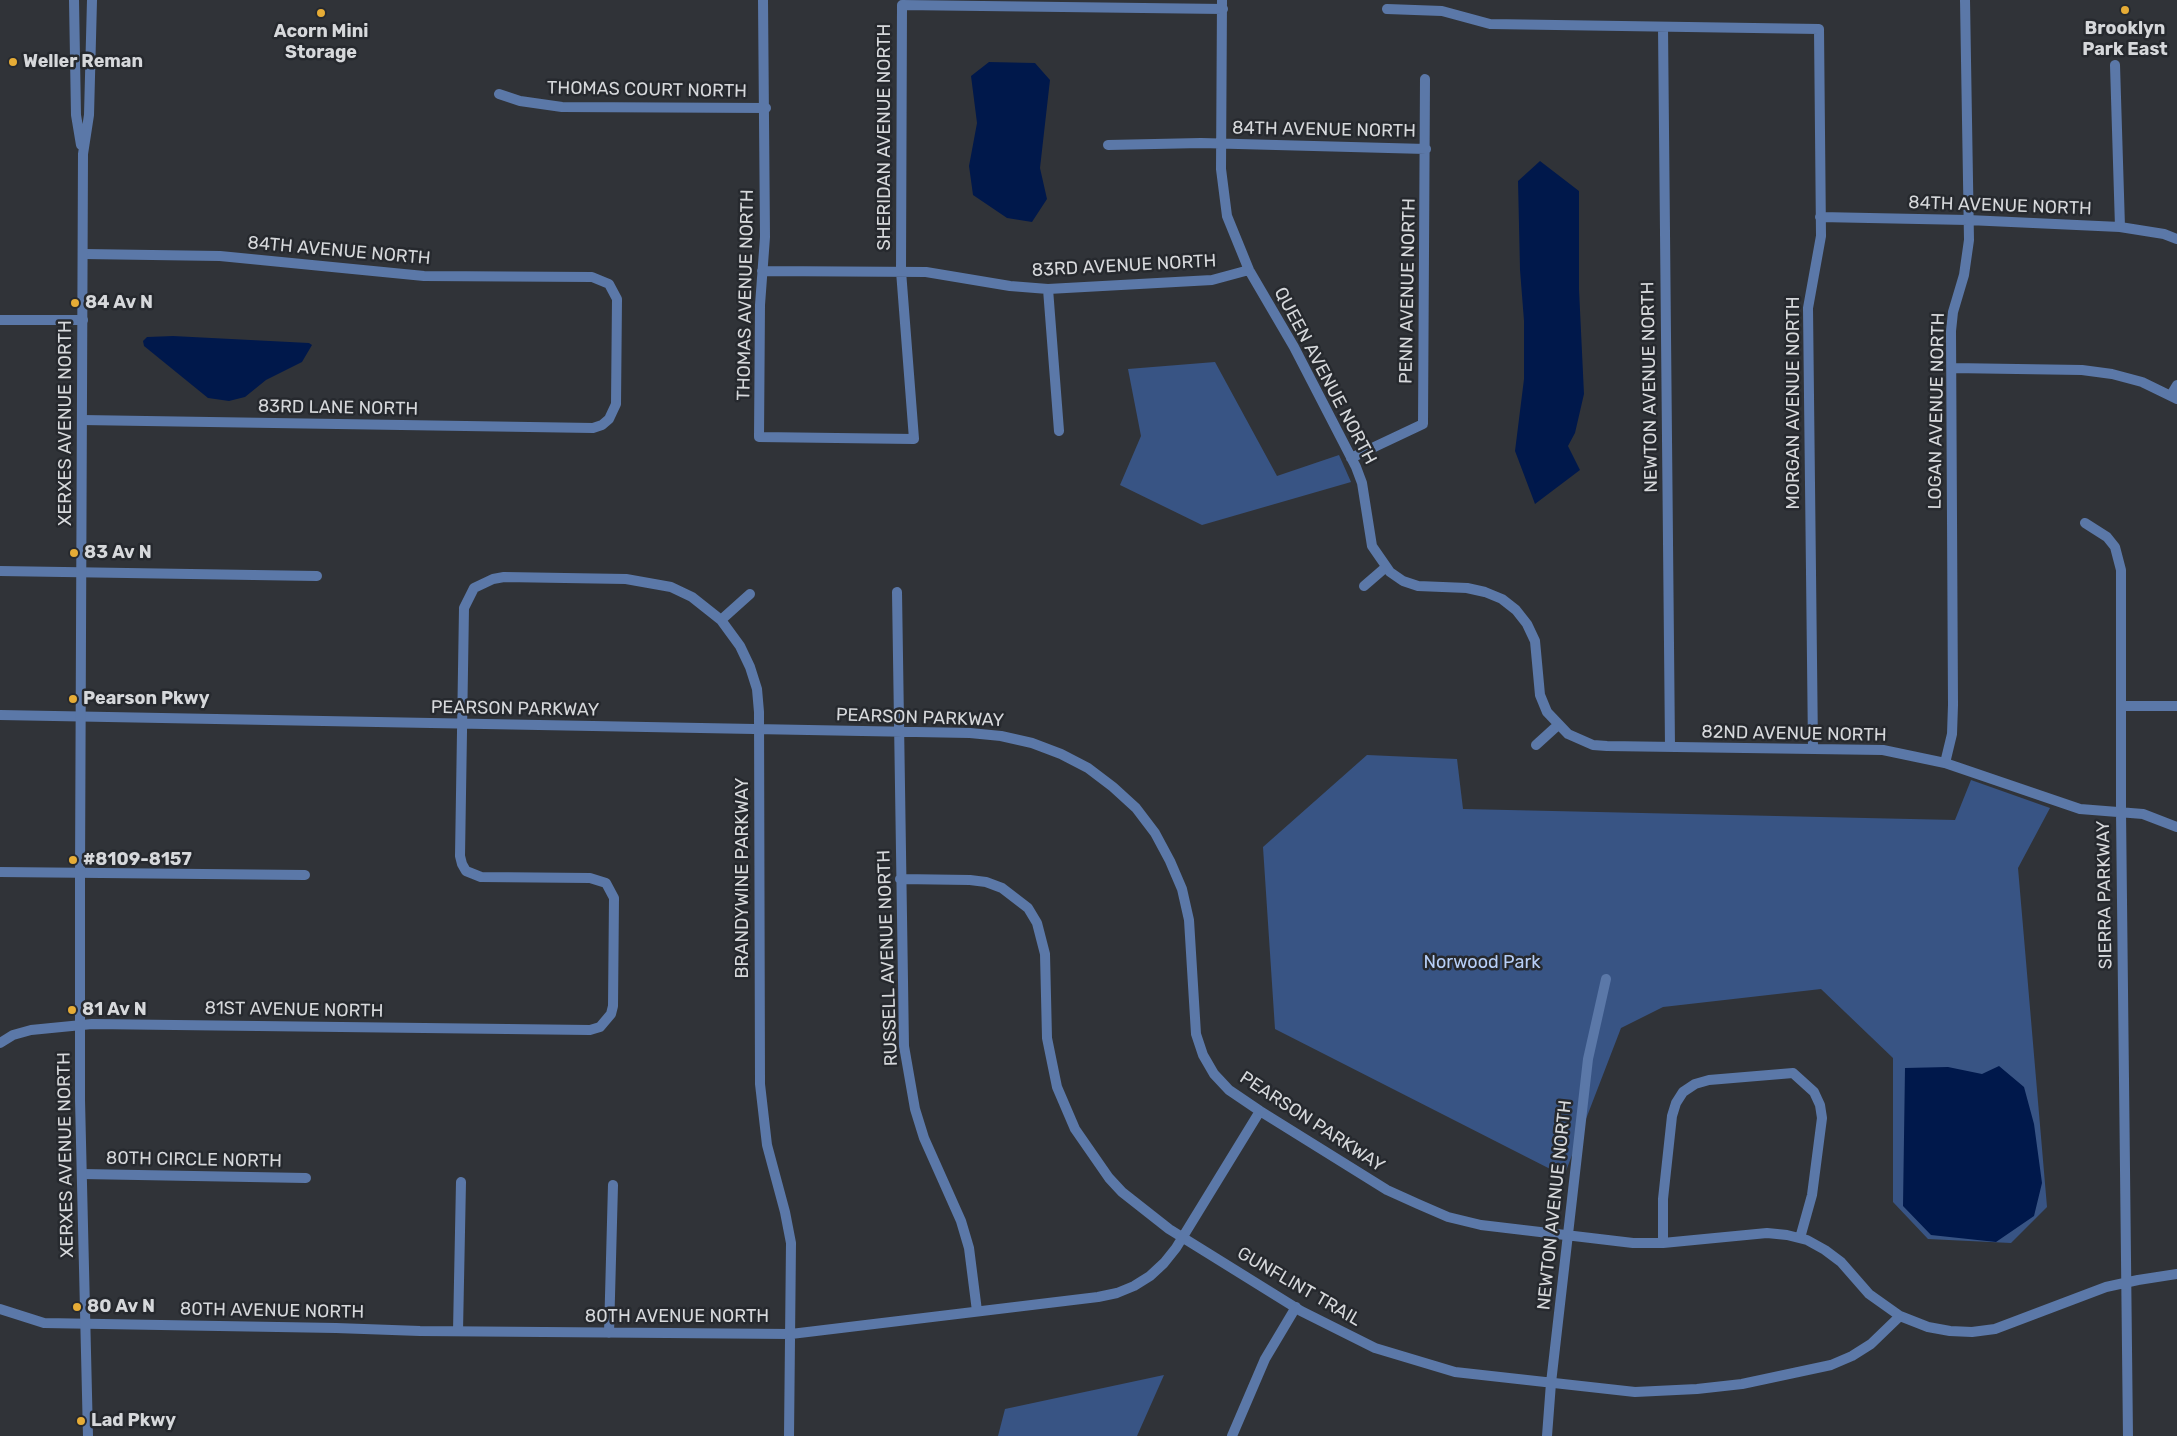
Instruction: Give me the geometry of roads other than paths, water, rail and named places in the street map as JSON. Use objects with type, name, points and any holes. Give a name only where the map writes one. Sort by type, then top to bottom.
[{"type":"street","name":"XERXES AVENUE NORTH","points":[[74,0],[76,115],[83,154]]},
{"type":"street","name":"XERXES AVENUE NORTH","points":[[88,1436],[82,1174],[80,873],[83,154],[89,115],[92,0]]},
{"type":"street","name":"THOMAS AVENUE NORTH","points":[[763,0],[766,108],[765,237],[762,271],[759,437],[914,438]]},
{"type":"street","name":"LOGAN AVENUE NORTH","points":[[1945,763],[1952,734],[1953,705],[1953,312],[1964,275],[1969,240],[1965,0]]},
{"type":"street","name":"QUEEN AVENUE NORTH","points":[[1222,4],[1222,185],[1227,216],[1249,270],[1294,347],[1362,483],[1372,546],[1386,567],[1403,581],[1418,586],[1468,588],[1502,598],[1516,610],[1535,641],[1540,695],[1547,712],[1568,734],[1580,741],[1593,745],[1607,746]]},
{"type":"street","name":"SHERIDAN AVENUE NORTH","points":[[914,438],[901,271],[902,5],[1222,4]]},
{"type":"street","points":[[1387,9],[1442,11],[1490,24],[1664,27]]},
{"type":"street","name":"MORGAN AVENUE NORTH","points":[[1664,27],[1819,29],[1819,256],[1808,308],[1812,748]]},
{"type":"street","name":"NEWTON AVENUE NORTH","points":[[1664,27],[1670,747]]},
{"type":"street","points":[[2115,65],[2120,227]]},
{"type":"street","name":"PENN AVENUE NORTH","points":[[1351,458],[1423,424],[1425,79]]},
{"type":"street","name":"THOMAS COURT NORTH","points":[[499,94],[520,101],[562,107],[766,108]]},
{"type":"street","name":"84TH AVENUE NORTH","points":[[1108,145],[1222,144],[1426,149]]},
{"type":"street","name":"84TH AVENUE NORTH","points":[[1820,217],[1968,220],[2120,227],[2164,234],[2177,239]]},
{"type":"street","name":"84TH AVENUE NORTH","points":[[84,254],[220,256],[424,276],[592,277],[609,284],[616,299],[616,404],[609,419],[602,425],[593,428]]},
{"type":"street","name":"83RD AVENUE NORTH","points":[[762,271],[926,272],[1010,286],[1048,289],[1212,280],[1249,270]]},
{"type":"street","points":[[1048,289],[1059,431]]},
{"type":"street","points":[[0,320],[83,320]]},
{"type":"street","points":[[1952,368],[2082,370],[2112,374],[2135,380],[2174,397],[2177,385]]},
{"type":"street","name":"83RD LANE NORTH","points":[[82,420],[593,428]]},
{"type":"street","name":"SIERRA PARKWAY","points":[[2085,523],[2107,537],[2115,547],[2120,558],[2128,1436]]},
{"type":"street","points":[[1364,586],[1386,567]]},
{"type":"street","points":[[0,572],[82,571],[317,576]]},
{"type":"street","name":"BRANDYWINE PARKWAY","points":[[590,1030],[608,1020],[613,1006],[614,898],[606,883],[590,878],[481,877],[466,871],[460,856],[462,618],[468,597],[474,588],[493,579],[626,579],[648,581],[671,587],[692,597],[721,620],[740,646],[750,667],[756,689],[759,729],[760,1084],[767,1144],[791,1243],[789,1436]]},
{"type":"street","name":"RUSSELL AVENUE NORTH","points":[[897,592],[902,1015],[908,1078],[924,1138],[961,1221],[969,1248],[977,1311]]},
{"type":"street","points":[[721,620],[750,594]]},
{"type":"street","points":[[2121,706],[2177,706]]},
{"type":"street","name":"PEARSON PARKWAY","points":[[0,715],[899,732],[1001,736],[1032,743],[1061,754],[1088,768],[1136,808],[1155,833],[1182,889],[1193,951],[1195,1019],[1203,1055],[1214,1074],[1229,1090],[1260,1111],[1387,1190],[1425,1208],[1481,1226],[1633,1243],[1664,1243],[1767,1232],[1800,1238],[1825,1250],[1841,1262],[1870,1294],[1900,1316],[1928,1327],[1950,1331],[1972,1332],[1995,1329],[2106,1287],[2128,1282]]},
{"type":"street","points":[[1536,745],[1558,725]]},
{"type":"street","name":"82ND AVENUE NORTH","points":[[1607,746],[1883,750],[1945,763],[2080,809],[2143,814],[2177,827]]},
{"type":"street","points":[[0,872],[305,875]]},
{"type":"street","name":"GUNFLINT TRAIL","points":[[900,879],[986,882],[1002,888],[1028,908],[1036,922],[1045,954],[1046,1013],[1051,1063],[1057,1087],[1085,1146],[1122,1192],[1153,1218],[1296,1307],[1352,1338],[1415,1362],[1455,1372],[1634,1392],[1697,1390],[1787,1376],[1832,1365],[1852,1356],[1871,1344],[1900,1316]]},
{"type":"street","name":"NEWTON AVENUE NORTH","points":[[1547,1436],[1551,1383],[1588,1059],[1606,979]]},
{"type":"street","name":"81ST AVENUE NORTH","points":[[0,1043],[13,1035],[31,1030],[80,1024],[590,1030]]},
{"type":"street","points":[[1664,1243],[1663,1199],[1672,1116],[1676,1103],[1683,1092],[1695,1084],[1709,1080],[1793,1073],[1814,1092],[1820,1105],[1822,1118],[1812,1195],[1800,1238]]},
{"type":"street","name":"80TH AVENUE NORTH","points":[[0,1309],[44,1323],[458,1331],[791,1334],[1117,1293],[1150,1276],[1164,1263],[1260,1111]]},
{"type":"street","name":"80TH CIRCLE NORTH","points":[[82,1174],[306,1178]]},
{"type":"street","points":[[458,1331],[461,1182]]},
{"type":"street","points":[[609,1333],[613,1185]]},
{"type":"street","points":[[2128,1282],[2177,1274]]},
{"type":"street","points":[[1232,1436],[1265,1359],[1296,1307]]},
{"type":"place","name":"Brooklyn Park East","points":[[2125,10]]},
{"type":"place","name":"Acorn Mini Storage","points":[[321,13]]},
{"type":"place","name":"Weller Reman","points":[[13,62]]},
{"type":"place","name":"84 Av N","points":[[75,303]]},
{"type":"place","name":"83 Av N","points":[[74,553]]},
{"type":"place","name":"Pearson Pkwy","points":[[73,699]]},
{"type":"place","name":"#8109-8157","points":[[73,860]]},
{"type":"place","name":"81 Av N","points":[[72,1010]]},
{"type":"place","name":"80 Av N","points":[[77,1307]]},
{"type":"place","name":"Lad Pkwy","points":[[81,1421]]},
{"type":"park label","name":"Norwood Park","points":[[1482,963]]}]
